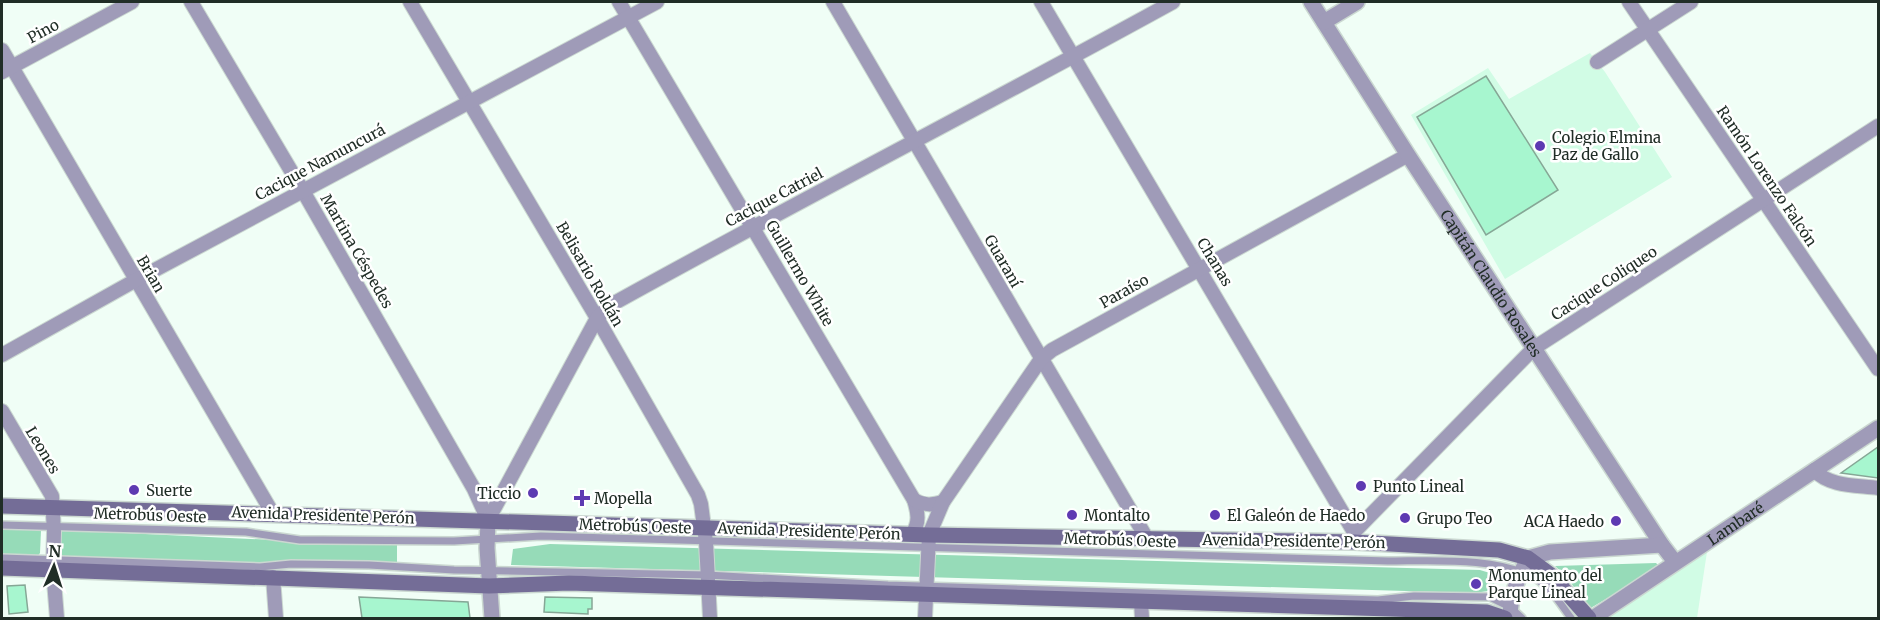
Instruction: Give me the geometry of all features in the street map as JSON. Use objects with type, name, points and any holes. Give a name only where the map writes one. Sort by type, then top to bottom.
[{"type":"main road","name":"Avenida Presidente Perón","points":[[2,506],[488,520],[704,534],[912,534],[928,542],[1146,537],[1354,537],[1499,550],[1525,565],[1551,574],[1591,618]]},
{"type":"main road","points":[[2,568],[52,564],[273,578],[489,586],[707,582],[926,590],[1358,613],[1487,612],[1508,615]]},
{"type":"street","name":"Pino","points":[[7,69],[132,2]]},
{"type":"street","name":"Martina Céspedes","points":[[191,2],[303,191],[474,489],[488,520]]},
{"type":"street","name":"Belisario Roldán","points":[[410,2],[597,318],[698,495],[702,504],[710,618]]},
{"type":"street","name":"Guillermo White","points":[[619,2],[914,500],[918,518],[917,526],[912,534]]},
{"type":"street","name":"Cacique Namuncurá","points":[[2,356],[136,280],[657,2]]},
{"type":"street","name":"Guaraní","points":[[833,2],[1146,537]]},
{"type":"street","name":"Chanas","points":[[1041,2],[1199,268],[1354,537]]},
{"type":"street","name":"Cacique Catriel","points":[[488,520],[597,318],[609,306],[753,226],[914,143],[1173,2]]},
{"type":"street","name":"Capitán Claudio Rosales","points":[[1311,2],[1407,155],[1675,562]]},
{"type":"street","points":[[1324,22],[1357,2]]},
{"type":"street","name":"Ramón Lorenzo Falcón","points":[[1629,2],[1878,369]]},
{"type":"street","points":[[1597,62],[1691,2]]},
{"type":"street","name":"Brian","points":[[2,50],[7,69],[136,280],[273,514]]},
{"type":"street","name":"Cacique Coliqueo","points":[[1354,537],[1534,348],[1878,126]]},
{"type":"street","name":"Paraíso","points":[[928,542],[943,502],[1041,359],[1052,350],[1407,155]]},
{"type":"street","name":"Leones","points":[[2,411],[52,496],[53,507]]},
{"type":"street","name":"Lambaré","points":[[1591,618],[1878,428]]},
{"type":"street","points":[[1814,470],[1821,478],[1831,482],[1878,488]]},
{"type":"street","points":[[914,500],[930,505],[943,502]]},
{"type":"street","points":[[53,507],[52,564],[57,618]]},
{"type":"street","points":[[488,520],[488,570],[492,618]]},
{"type":"street","points":[[925,618],[928,542]]},
{"type":"street","points":[[1508,615],[1516,582],[1525,565],[1550,552],[1662,545]]},
{"type":"street","points":[[273,578],[276,618]]},
{"type":"street","points":[[1141,602],[1142,618]]},
{"type":"lane","name":"Metrobús Oeste","points":[[2,525],[246,532],[300,540],[487,540],[541,536],[704,534],[1475,562],[1525,565],[1571,618]]},
{"type":"lane","points":[[2,558],[52,564],[260,567],[291,564],[488,570],[707,582]]},
{"type":"lane","points":[[926,590],[1378,600],[1414,596],[1490,597],[1508,615],[1522,618]]},
{"type":"shaded area","name":"Colegio Elmina Paz de Gallo","points":[[1590,53],[1605,72],[1672,177],[1505,279],[1411,115],[1488,68],[1509,99]]},
{"type":"shaded area","points":[[2,528],[41,530],[40,553],[37,557],[2,556]]},
{"type":"shaded area","points":[[61,530],[294,541],[397,543],[397,563],[264,564],[57,558],[57,532]]},
{"type":"shaded area","points":[[550,544],[1480,570],[1493,574],[1495,590],[1474,593],[511,565],[513,549]]},
{"type":"shaded area","points":[[1707,552],[1697,618],[1607,618],[1610,610]]},
{"type":"shaded area","points":[[1656,563],[1660,567],[1589,609],[1567,577],[1555,566]]},
{"type":"building","points":[[1486,76],[1558,190],[1486,235],[1417,117]]},
{"type":"building","points":[[1878,447],[1878,478],[1841,473]]},
{"type":"building","points":[[25,585],[28,612],[9,614],[7,586]]},
{"type":"building","points":[[359,597],[468,602],[470,618],[362,618]]},
{"type":"building","points":[[545,597],[592,598],[592,609],[588,609],[588,614],[544,612]]},
{"type":"place","name":"Colegio Elmina Paz de Gallo","points":[[1540,146]]},
{"type":"place","name":"Punto Lineal","points":[[1361,486]]},
{"type":"place","name":"Suerte","points":[[134,490]]},
{"type":"place","name":"Ticcio","points":[[533,493]]},
{"type":"place","name":"Mopella","points":[[582,498]]},
{"type":"place","name":"Montalto","points":[[1072,515]]},
{"type":"place","name":"El Galeón de Haedo","points":[[1215,515]]},
{"type":"place","name":"Grupo Teo","points":[[1405,518]]},
{"type":"place","name":"ACA Haedo","points":[[1616,521]]},
{"type":"place","name":"Monumento del Parque Lineal","points":[[1476,584]]}]
